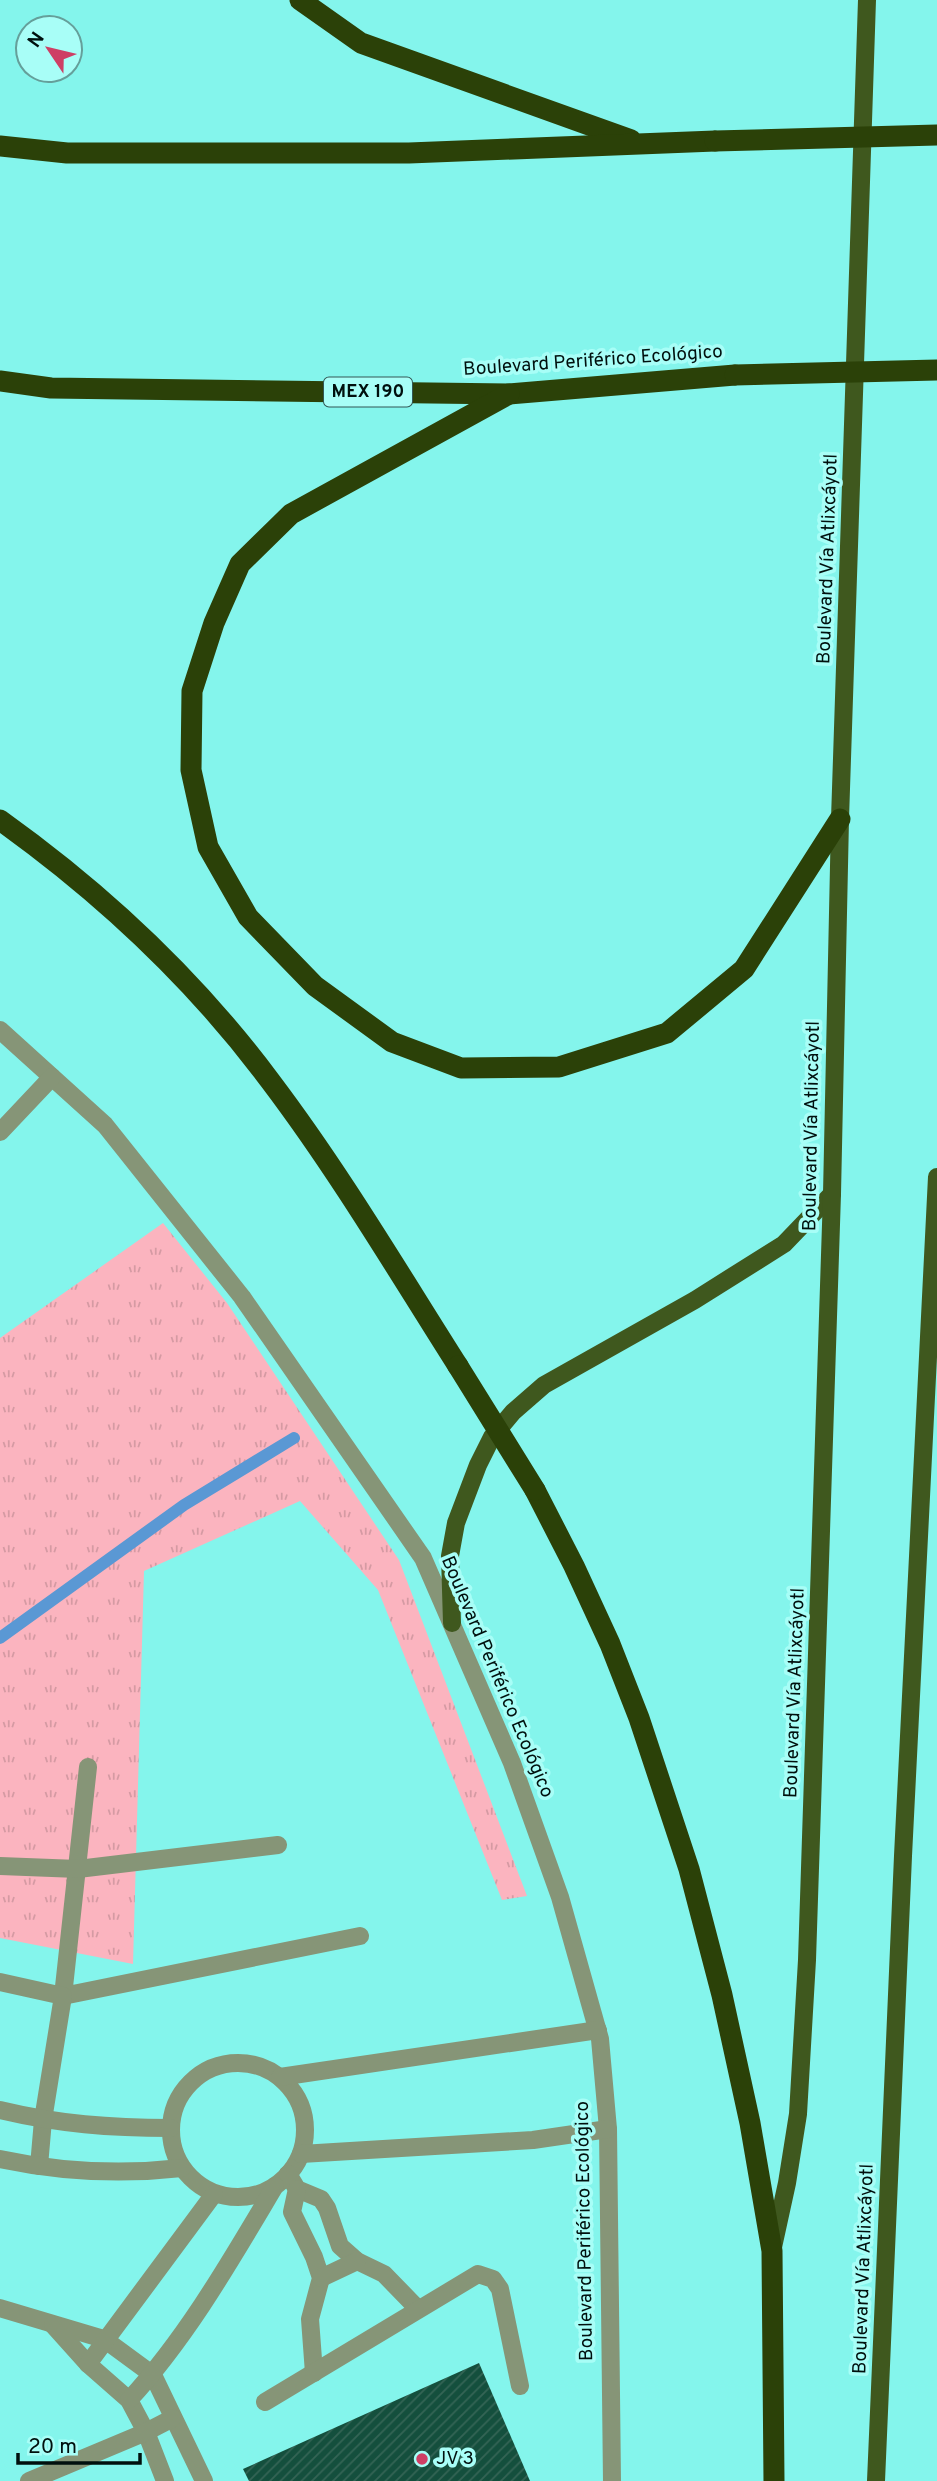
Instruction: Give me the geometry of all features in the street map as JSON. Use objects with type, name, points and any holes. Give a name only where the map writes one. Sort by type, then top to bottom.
[{"type":"highway","points":[[300,0],[361,43],[643,144]]},
{"type":"highway","points":[[0,146],[67,153],[409,153],[937,135]]},
{"type":"highway","name":"Boulevard Periférico Ecológico","points":[[0,381],[51,388],[509,394],[735,375],[937,370]]},
{"type":"highway","points":[[509,394],[291,514],[240,564],[214,623],[192,691],[191,770],[208,847],[248,917],[315,986],[392,1042],[461,1068],[559,1067],[667,1033],[744,969],[840,819]]},
{"type":"highway","points":[[0,820],[90,890],[150,945],[212,1010],[269,1079],[322,1153],[458,1366],[535,1490],[574,1566],[610,1644],[666,1793],[722,1995],[750,2123],[772,2251],[774,2481]]},
{"type":"main road","name":"Boulevard Vía Atlixcáyotl","points":[[772,2251],[798,2115],[802,2065],[832,1194],[840,819],[867,0]]},
{"type":"main road","name":"Boulevard Vía Atlixcáyotl","points":[[876,2481],[903,1856],[937,1177]]},
{"type":"main road","points":[[452,1623],[450,1556],[456,1523],[473,1476],[492,1437],[513,1412],[544,1385],[695,1300],[784,1244],[832,1194]]},
{"type":"street","name":"Boulevard Periférico Ecológico","points":[[0,1030],[105,1125],[242,1297],[423,1558],[452,1623],[516,1775],[560,1897],[598,2030],[608,2129],[612,2481]]},
{"type":"street","points":[[0,1132],[52,1077]]},
{"type":"street","points":[[39,2166],[43,2120],[63,1996],[88,1767]]},
{"type":"street","points":[[0,1866],[78,1869],[278,1845]]},
{"type":"street","points":[[0,1982],[63,1996],[360,1936]]},
{"type":"street","points":[[279,2077],[598,2030]]},
{"type":"street","points":[[129,2400],[153,2375],[287,2183],[301,2154],[305,2133],[302,2112],[294,2093],[279,2077],[261,2068],[241,2064],[220,2066],[201,2075],[186,2089],[175,2108],[171,2128],[173,2149],[182,2168],[196,2183],[215,2194],[235,2197],[256,2195],[287,2183],[320,2199],[327,2208],[340,2246],[357,2261],[384,2274],[418,2309]]},
{"type":"street","points":[[0,2110],[43,2120],[113,2128],[171,2128]]},
{"type":"street","points":[[301,2154],[533,2140],[608,2129]]},
{"type":"street","points":[[0,2160],[67,2171],[136,2173],[182,2168]]},
{"type":"street","points":[[287,2183],[292,2212],[321,2278],[310,2319],[314,2373]]},
{"type":"street","points":[[88,2364],[104,2339],[215,2194]]},
{"type":"street","points":[[321,2278],[357,2261]]},
{"type":"street","points":[[265,2402],[478,2274],[493,2279],[500,2290],[520,2386]]},
{"type":"street","points":[[0,2308],[104,2339],[153,2375],[204,2481]]},
{"type":"street","points":[[52,2324],[88,2364],[129,2400],[146,2432],[165,2481]]},
{"type":"street","points":[[29,2481],[173,2418]]},
{"type":"green space","points":[[163,1223],[227,1303],[399,1560],[527,1896],[502,1900],[378,1590],[300,1501],[144,1571],[133,1964],[0,1938],[0,1338]]},
{"type":"building","points":[[479,2363],[530,2481],[249,2481],[243,2469]]},
{"type":"waterway","points":[[0,1638],[184,1505],[294,1438]]},
{"type":"place","name":"JV 3","points":[[422,2459]]}]
